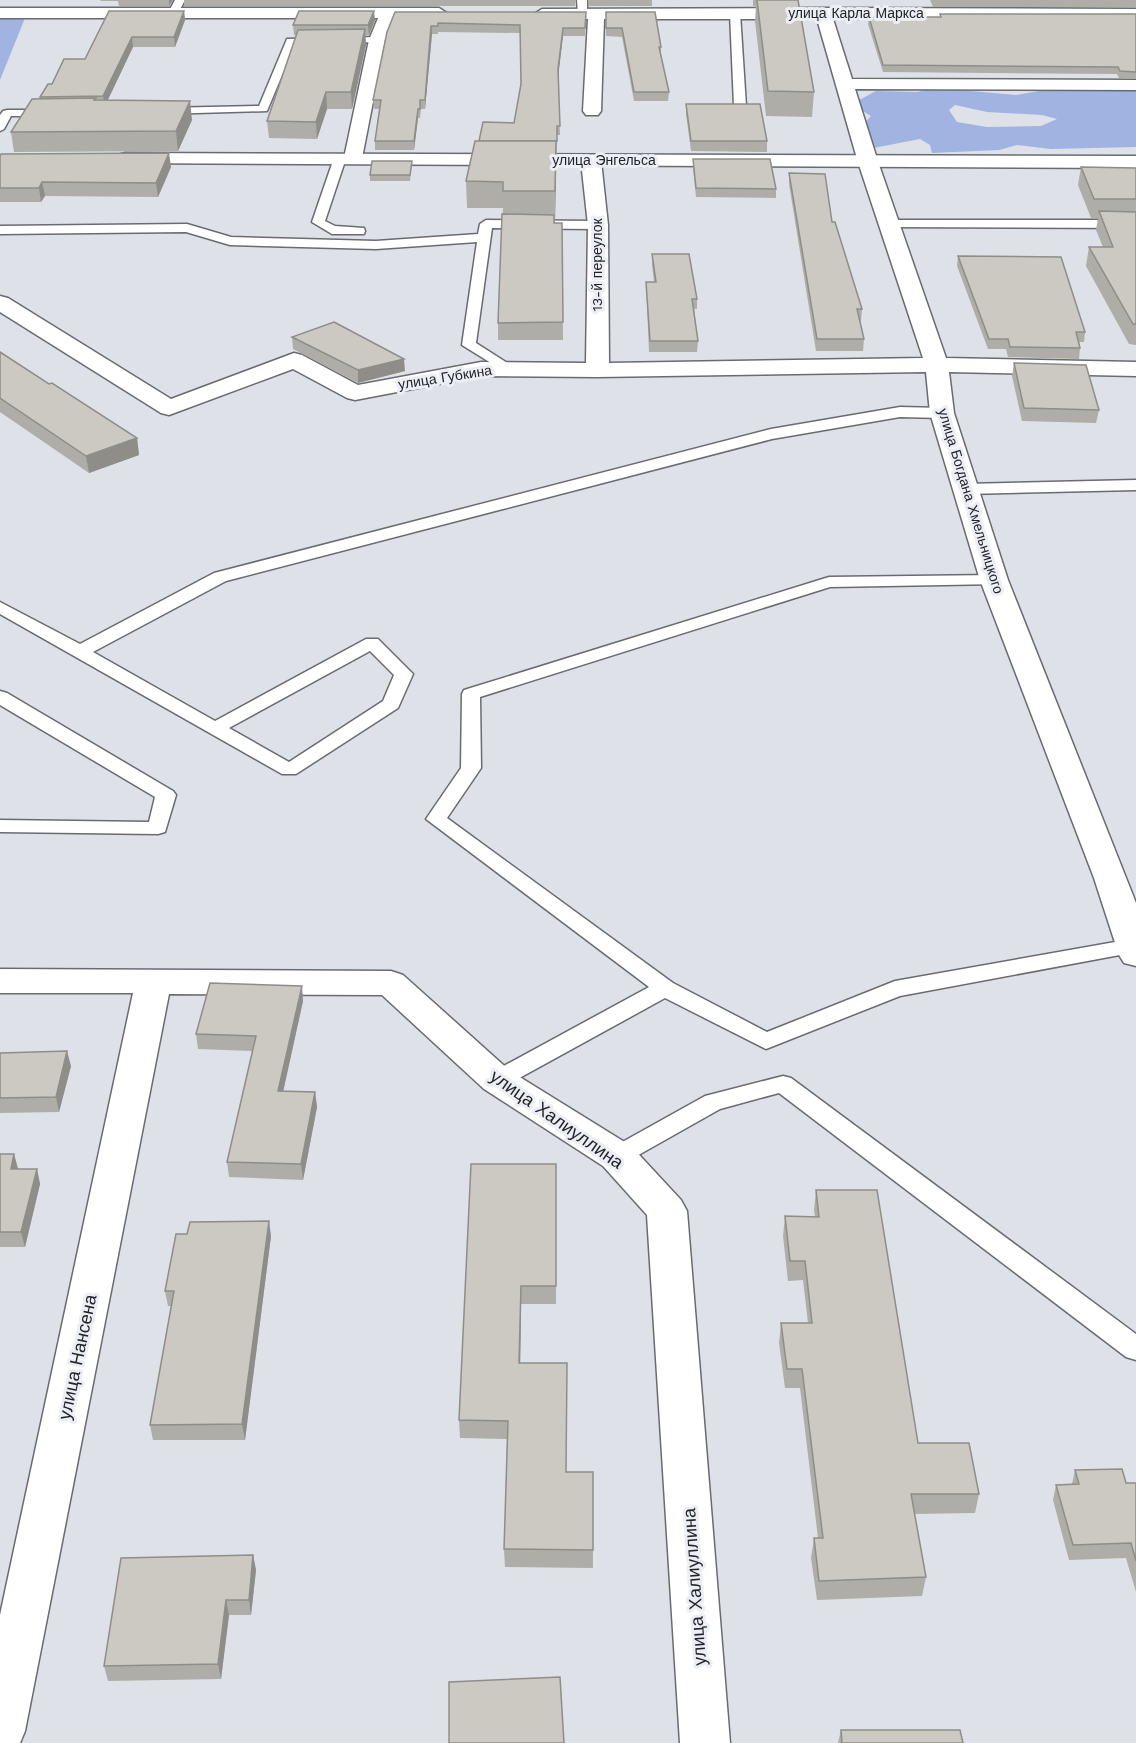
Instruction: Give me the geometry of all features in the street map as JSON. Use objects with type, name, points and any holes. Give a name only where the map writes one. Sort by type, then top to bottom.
[{"type":"street","points":[[0,13],[176,7],[457,14]]},
{"type":"street","name":"улица Карла Маркса","points":[[526,14],[587,9],[823,13],[906,7],[1136,14]]},
{"type":"street","points":[[587,9],[592,111]]},
{"type":"street","points":[[347,159],[377,40],[388,13]]},
{"type":"street","name":"улица Богдана Хмельницкого","points":[[823,13],[868,162],[891,224],[937,365],[942,413],[994,580],[1124,878],[1134,950]]},
{"type":"street","points":[[845,84],[1136,85]]},
{"type":"street","name":"улица Энгельса","points":[[106,160],[1136,162]]},
{"type":"street","name":"13-й переулок","points":[[591,161],[598,225],[597,370]]},
{"type":"street","name":"улица Губкина","points":[[0,303],[169,408],[294,360],[355,393],[481,369],[597,370],[937,365],[1136,369]]},
{"type":"street","name":"улица Халиуллина","points":[[0,981],[390,983],[497,1080],[617,1156],[667,1211],[705,1743]]},
{"type":"street","name":"улица Нансена","points":[[0,1731],[153,983]]},
{"type":"lane","points":[[735,13],[740,106]]},
{"type":"lane","points":[[147,111],[263,110],[291,40],[377,40]]},
{"type":"lane","points":[[0,127],[7,113],[65,112]]},
{"type":"lane","points":[[347,159],[318,222],[332,230],[368,231]]},
{"type":"lane","points":[[507,369],[469,345],[486,224],[598,225]]},
{"type":"lane","points":[[891,224],[1136,224]]},
{"type":"lane","points":[[0,230],[187,228],[230,241],[376,245],[484,238]]},
{"type":"lane","points":[[79,652],[220,577],[771,434],[900,412],[942,413]]},
{"type":"lane","points":[[965,489],[1136,485]]},
{"type":"lane","points":[[994,580],[829,582],[471,694],[471,768],[436,819],[665,988],[766,1041],[895,989],[1134,950]]},
{"type":"lane","points":[[0,608],[289,770],[391,704],[404,674],[372,643],[216,728]]},
{"type":"lane","points":[[0,697],[166,795],[158,828],[0,826]]},
{"type":"lane","points":[[497,1080],[665,988]]},
{"type":"lane","points":[[617,1156],[713,1102],[783,1084],[1136,1348]]},
{"type":"shaded area","points":[[26,15],[23,23],[0,80],[0,16]]},
{"type":"shaded area","points":[[937,88],[1016,95],[1039,91],[1136,90],[1136,147],[1051,149],[1017,145],[999,150],[932,153],[930,145],[920,139],[868,149],[849,140],[871,116],[853,105],[853,101],[876,91],[917,92]],"holes":[[[955,105],[987,112],[1042,115],[1057,119],[1041,126],[987,127],[957,122],[949,110]]]},
{"type":"building","points":[[757,0],[798,0],[814,92],[768,91]]},
{"type":"building","points":[[109,11],[184,11],[174,37],[132,37],[103,96],[40,97],[48,84],[52,84],[64,59],[85,59]]},
{"type":"building","points":[[299,11],[374,11],[368,25],[293,25]]},
{"type":"building","points":[[395,12],[586,12],[585,28],[563,28],[558,69],[560,126],[557,126],[557,141],[479,141],[483,122],[514,123],[521,84],[520,25],[438,23],[438,26],[431,26],[425,100],[420,100],[414,141],[375,141],[381,100],[373,100],[387,32]]},
{"type":"building","points":[[606,12],[655,12],[661,47],[659,47],[669,92],[634,92],[622,28],[606,28]]},
{"type":"building","points":[[940,14],[1136,14],[1136,72],[1120,71],[1118,67],[883,65],[869,17],[941,17]]},
{"type":"building","points":[[365,29],[351,92],[326,92],[316,122],[267,121],[298,30]]},
{"type":"building","points":[[96,98],[94,100],[190,101],[176,131],[11,132],[32,99]]},
{"type":"building","points":[[686,104],[760,104],[767,141],[691,141]]},
{"type":"building","points":[[475,141],[556,141],[555,191],[503,191],[503,182],[466,181]]},
{"type":"building","points":[[169,153],[156,183],[42,182],[39,188],[0,188],[1,154]]},
{"type":"building","points":[[693,159],[770,159],[776,189],[696,188]]},
{"type":"building","points":[[372,161],[412,161],[410,175],[370,175]]},
{"type":"building","points":[[1081,167],[1136,168],[1136,199],[1094,199]]},
{"type":"building","points":[[789,173],[825,174],[832,222],[835,222],[862,309],[857,309],[864,339],[817,339]]},
{"type":"building","points":[[1099,211],[1136,212],[1136,324],[1133,324],[1089,247],[1113,247]]},
{"type":"building","points":[[502,214],[554,215],[554,223],[562,223],[563,322],[498,323]]},
{"type":"building","points":[[652,254],[689,254],[697,299],[692,299],[698,341],[650,341],[646,282],[656,282]]},
{"type":"building","points":[[958,256],[1061,257],[1085,332],[1076,332],[1080,348],[1010,347],[1008,339],[989,339]]},
{"type":"building","points":[[334,322],[404,359],[358,370],[292,337]]},
{"type":"building","points":[[0,352],[137,438],[86,456],[0,398]]},
{"type":"building","points":[[1014,363],[1086,365],[1099,410],[1024,408]]},
{"type":"building","points":[[210,983],[302,986],[278,1091],[315,1092],[301,1164],[227,1162],[256,1036],[196,1034]]},
{"type":"building","points":[[67,1051],[56,1097],[0,1098],[0,1053]]},
{"type":"building","points":[[0,1154],[14,1154],[11,1169],[37,1169],[21,1232],[0,1232]]},
{"type":"building","points":[[471,1164],[556,1164],[556,1286],[521,1286],[519,1363],[567,1363],[566,1472],[593,1472],[593,1550],[504,1549],[508,1421],[459,1420]]},
{"type":"building","points":[[816,1190],[877,1190],[918,1443],[969,1443],[979,1494],[911,1494],[926,1577],[819,1581],[814,1538],[823,1538],[802,1369],[787,1369],[781,1323],[812,1323],[805,1261],[790,1261],[785,1216],[819,1217]]},
{"type":"building","points":[[269,1221],[242,1424],[150,1425],[174,1291],[165,1291],[176,1234],[187,1234],[190,1222]]},
{"type":"building","points":[[1122,1469],[1126,1483],[1136,1483],[1136,1561],[1131,1543],[1073,1545],[1056,1485],[1079,1484],[1075,1470]]},
{"type":"building","points":[[253,1555],[249,1600],[226,1600],[218,1664],[104,1666],[121,1558]]},
{"type":"building","points":[[560,1677],[564,1743],[449,1743],[449,1682]]},
{"type":"building","points":[[841,1730],[960,1730],[963,1743],[842,1743]]}]
